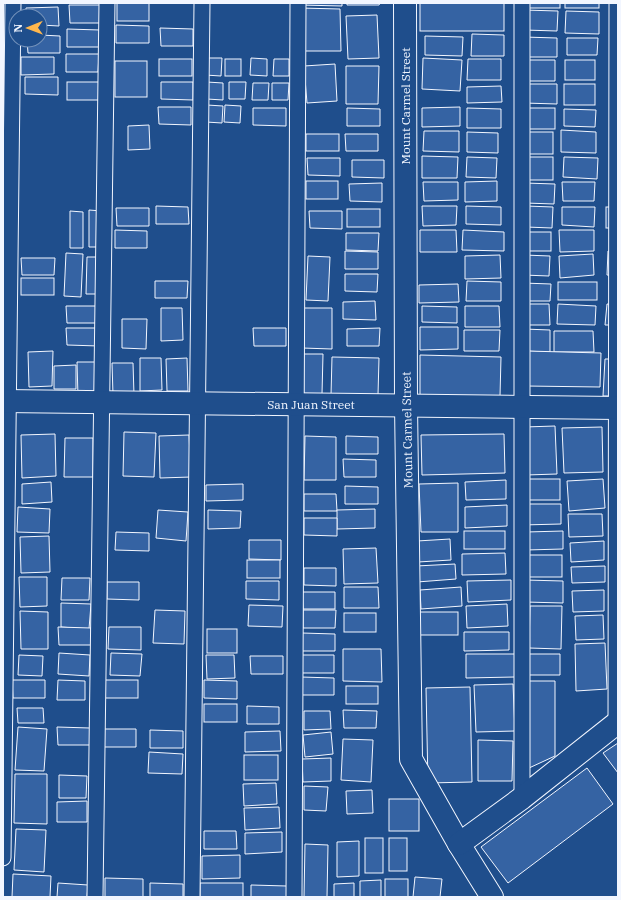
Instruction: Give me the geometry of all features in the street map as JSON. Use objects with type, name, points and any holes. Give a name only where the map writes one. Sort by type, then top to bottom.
[{"type":"street","name":"Mount Carmel Street","points":[[405,3],[406,405],[411,759],[459,844],[492,897]]},
{"type":"street","name":"San Juan Street","points":[[6,401],[617,408]]},
{"type":"street","points":[[459,844],[522,798],[617,722]]},
{"type":"lane","points":[[3,858],[6,401],[13,3]]},
{"type":"lane","points":[[95,897],[107,3]]},
{"type":"lane","points":[[192,897],[202,3]]},
{"type":"lane","points":[[294,897],[295,404],[298,3]]},
{"type":"lane","points":[[522,3],[522,798]]},
{"type":"lane","points":[[617,3],[617,722]]},
{"type":"building","points":[[117,3],[149,3],[149,21],[117,21]]},
{"type":"building","points":[[301,3],[342,3],[342,6],[300,5]]},
{"type":"building","points":[[347,3],[380,3],[379,5],[347,5]]},
{"type":"building","points":[[420,3],[504,3],[504,31],[420,31]]},
{"type":"building","points":[[525,3],[560,3],[560,8],[525,8]]},
{"type":"building","points":[[565,3],[599,3],[599,8],[565,8]]},
{"type":"building","points":[[69,5],[103,5],[102,23],[70,23]]},
{"type":"building","points":[[58,7],[59,26],[48,25],[48,8],[26,8]]},
{"type":"building","points":[[300,8],[340,9],[341,51],[300,51]]},
{"type":"building","points":[[524,10],[558,11],[557,31],[524,30]]},
{"type":"building","points":[[566,11],[599,12],[599,34],[565,33]]},
{"type":"building","points":[[377,15],[379,58],[348,59],[346,16]]},
{"type":"building","points":[[116,25],[149,26],[149,43],[116,43]]},
{"type":"building","points":[[160,28],[193,29],[193,46],[161,46]]},
{"type":"building","points":[[67,29],[100,30],[100,47],[67,47]]},
{"type":"building","points":[[472,34],[504,35],[504,56],[471,56]]},
{"type":"building","points":[[48,35],[60,36],[60,53],[28,53],[28,48],[48,48]]},
{"type":"building","points":[[425,36],[463,37],[462,56],[425,55]]},
{"type":"building","points":[[524,37],[557,38],[557,57],[524,57]]},
{"type":"building","points":[[567,38],[598,38],[597,55],[567,55]]},
{"type":"building","points":[[66,54],[99,54],[98,72],[66,72]]},
{"type":"building","points":[[21,57],[54,57],[54,74],[21,75]]},
{"type":"building","points":[[206,58],[222,58],[221,76],[205,75]]},
{"type":"building","points":[[251,58],[267,59],[267,76],[250,75]]},
{"type":"building","points":[[423,58],[462,60],[460,91],[422,89]]},
{"type":"building","points":[[159,59],[192,59],[192,76],[159,76]]},
{"type":"building","points":[[225,59],[241,59],[241,76],[225,76]]},
{"type":"building","points":[[274,59],[289,59],[289,76],[273,76]]},
{"type":"building","points":[[468,59],[501,59],[501,80],[467,80]]},
{"type":"building","points":[[524,60],[555,60],[555,81],[525,81]]},
{"type":"building","points":[[565,60],[595,60],[595,80],[565,80]]},
{"type":"building","points":[[115,61],[147,61],[147,97],[115,97]]},
{"type":"building","points":[[335,64],[337,101],[307,103],[304,66]]},
{"type":"building","points":[[346,66],[379,66],[378,104],[346,104]]},
{"type":"building","points":[[25,77],[58,77],[58,95],[25,94]]},
{"type":"building","points":[[67,82],[100,82],[100,100],[67,100]]},
{"type":"building","points":[[161,82],[193,82],[193,100],[161,99]]},
{"type":"building","points":[[207,82],[223,83],[223,100],[207,99]]},
{"type":"building","points":[[229,82],[246,82],[245,99],[229,99]]},
{"type":"building","points":[[253,83],[269,83],[268,100],[252,100]]},
{"type":"building","points":[[272,83],[289,83],[288,100],[272,100]]},
{"type":"building","points":[[524,84],[557,84],[557,104],[524,103]]},
{"type":"building","points":[[564,84],[595,84],[595,105],[564,105]]},
{"type":"building","points":[[501,86],[502,102],[467,103],[467,87]]},
{"type":"building","points":[[207,105],[223,106],[222,123],[206,122]]},
{"type":"building","points":[[225,105],[241,106],[240,123],[224,122]]},
{"type":"building","points":[[158,107],[191,107],[191,125],[159,124]]},
{"type":"building","points":[[460,107],[460,126],[422,127],[422,108]]},
{"type":"building","points":[[253,108],[286,108],[286,126],[253,125]]},
{"type":"building","points":[[347,108],[380,109],[380,126],[347,126]]},
{"type":"building","points":[[467,108],[501,109],[501,128],[467,128]]},
{"type":"building","points":[[523,108],[555,108],[555,129],[523,129]]},
{"type":"building","points":[[564,109],[596,110],[595,127],[564,126]]},
{"type":"building","points":[[149,125],[150,149],[128,150],[128,126]]},
{"type":"building","points":[[561,130],[596,132],[596,153],[561,152]]},
{"type":"building","points":[[424,131],[459,131],[459,152],[423,151]]},
{"type":"building","points":[[467,132],[498,133],[498,153],[467,152]]},
{"type":"building","points":[[523,132],[553,132],[553,154],[523,154]]},
{"type":"building","points":[[306,134],[339,134],[339,151],[306,151]]},
{"type":"building","points":[[345,134],[378,134],[378,151],[346,151]]},
{"type":"building","points":[[422,156],[458,157],[457,178],[422,178]]},
{"type":"building","points":[[467,157],[497,158],[496,178],[466,177]]},
{"type":"building","points":[[523,157],[553,157],[553,180],[523,180]]},
{"type":"building","points":[[564,157],[598,158],[597,179],[563,177]]},
{"type":"building","points":[[307,158],[340,158],[340,176],[308,175]]},
{"type":"building","points":[[352,160],[384,160],[384,178],[352,177]]},
{"type":"building","points":[[306,181],[338,181],[338,199],[306,199]]},
{"type":"building","points":[[497,181],[497,201],[465,202],[465,182]]},
{"type":"building","points":[[423,182],[458,182],[458,200],[424,201]]},
{"type":"building","points":[[562,182],[595,182],[594,201],[563,201]]},
{"type":"building","points":[[382,183],[382,202],[350,201],[349,184]]},
{"type":"building","points":[[525,183],[555,184],[554,204],[525,203]]},
{"type":"building","points":[[156,206],[188,207],[189,224],[156,224]]},
{"type":"building","points":[[422,206],[457,206],[456,225],[423,226]]},
{"type":"building","points":[[466,206],[501,207],[501,225],[466,224]]},
{"type":"building","points":[[526,206],[553,207],[552,228],[526,227]]},
{"type":"building","points":[[562,207],[595,207],[594,227],[562,225]]},
{"type":"building","points":[[606,207],[618,207],[618,228],[606,228]]},
{"type":"building","points":[[116,208],[149,208],[149,226],[117,226]]},
{"type":"building","points":[[347,209],[380,209],[380,227],[347,227]]},
{"type":"building","points":[[89,210],[102,211],[102,247],[89,247]]},
{"type":"building","points":[[70,211],[83,212],[83,248],[70,248]]},
{"type":"building","points":[[309,211],[342,211],[342,229],[310,228]]},
{"type":"building","points":[[115,230],[147,231],[147,248],[115,248]]},
{"type":"building","points":[[420,230],[456,230],[457,252],[420,252]]},
{"type":"building","points":[[463,230],[504,232],[504,251],[462,250]]},
{"type":"building","points":[[559,230],[594,230],[594,251],[560,252]]},
{"type":"building","points":[[524,232],[551,232],[551,251],[524,251]]},
{"type":"building","points":[[346,233],[379,233],[378,251],[346,250]]},
{"type":"building","points":[[345,251],[378,252],[378,269],[345,269]]},
{"type":"building","points":[[608,251],[618,251],[618,276],[607,275]]},
{"type":"building","points":[[66,253],[83,254],[81,297],[64,296]]},
{"type":"building","points":[[593,254],[594,275],[560,278],[559,256]]},
{"type":"building","points":[[500,255],[501,278],[465,279],[465,256]]},
{"type":"building","points":[[524,255],[550,256],[549,276],[523,275]]},
{"type":"building","points":[[308,256],[330,257],[328,301],[306,300]]},
{"type":"building","points":[[87,257],[99,257],[99,294],[86,294]]},
{"type":"building","points":[[21,258],[55,258],[54,275],[22,275]]},
{"type":"building","points":[[345,274],[378,274],[377,292],[345,291]]},
{"type":"building","points":[[21,278],[54,278],[54,295],[21,295]]},
{"type":"building","points":[[155,281],[188,281],[187,298],[155,298]]},
{"type":"building","points":[[467,281],[501,282],[501,301],[466,301]]},
{"type":"building","points":[[558,282],[597,282],[597,300],[558,300]]},
{"type":"building","points":[[523,283],[551,284],[550,301],[523,301]]},
{"type":"building","points":[[458,284],[459,302],[419,303],[419,285]]},
{"type":"building","points":[[375,301],[376,320],[343,319],[343,302]]},
{"type":"building","points":[[523,304],[549,304],[550,325],[522,325]]},
{"type":"building","points":[[558,304],[596,306],[595,325],[557,324]]},
{"type":"building","points":[[607,304],[618,305],[618,325],[605,325]]},
{"type":"building","points":[[66,306],[99,306],[99,323],[67,323]]},
{"type":"building","points":[[422,306],[457,307],[457,323],[422,322]]},
{"type":"building","points":[[465,306],[499,306],[500,327],[465,327]]},
{"type":"building","points":[[161,308],[182,308],[183,340],[161,341]]},
{"type":"building","points":[[301,308],[332,308],[332,349],[302,348]]},
{"type":"building","points":[[122,319],[147,319],[146,349],[122,348]]},
{"type":"building","points":[[420,327],[458,327],[458,349],[420,350]]},
{"type":"building","points":[[66,328],[99,328],[99,346],[67,345]]},
{"type":"building","points":[[253,328],[286,328],[286,346],[254,346]]},
{"type":"building","points":[[380,328],[379,346],[347,346],[347,329]]},
{"type":"building","points":[[524,329],[550,330],[550,352],[523,351]]},
{"type":"building","points":[[464,330],[500,330],[499,351],[464,351]]},
{"type":"building","points":[[554,331],[593,331],[594,352],[554,352]]},
{"type":"building","points":[[53,351],[52,386],[29,387],[28,352]]},
{"type":"building","points":[[527,351],[601,353],[600,387],[526,386]]},
{"type":"building","points":[[302,354],[323,354],[322,394],[301,394]]},
{"type":"building","points":[[420,355],[501,357],[500,396],[420,395]]},
{"type":"building","points":[[332,357],[379,358],[378,395],[331,395]]},
{"type":"building","points":[[140,358],[161,358],[162,390],[140,391]]},
{"type":"building","points":[[187,358],[188,391],[167,391],[166,359]]},
{"type":"building","points":[[605,359],[618,359],[618,396],[603,396]]},
{"type":"building","points":[[77,362],[101,362],[100,396],[78,397]]},
{"type":"building","points":[[112,363],[133,363],[134,395],[113,395]]},
{"type":"building","points":[[76,365],[76,389],[54,389],[54,366]]},
{"type":"building","points":[[555,426],[557,474],[526,475],[524,427]]},
{"type":"building","points":[[602,427],[603,472],[564,473],[562,428]]},
{"type":"building","points":[[124,432],[156,433],[154,477],[123,476]]},
{"type":"building","points":[[55,434],[56,476],[22,478],[21,435]]},
{"type":"building","points":[[504,434],[505,473],[422,475],[421,435]]},
{"type":"building","points":[[189,435],[191,477],[160,478],[159,436]]},
{"type":"building","points":[[305,436],[336,437],[336,480],[304,480]]},
{"type":"building","points":[[346,436],[378,437],[378,454],[346,454]]},
{"type":"building","points":[[65,438],[93,438],[93,477],[64,477]]},
{"type":"building","points":[[343,459],[376,460],[376,477],[344,477]]},
{"type":"building","points":[[525,479],[560,479],[560,500],[525,500]]},
{"type":"building","points":[[603,479],[605,508],[569,511],[567,481]]},
{"type":"building","points":[[506,480],[506,499],[466,500],[465,482]]},
{"type":"building","points":[[51,482],[52,502],[22,504],[22,484]]},
{"type":"building","points":[[458,483],[458,532],[421,532],[419,484]]},
{"type":"building","points":[[243,484],[243,500],[206,501],[206,485]]},
{"type":"building","points":[[345,486],[378,487],[378,504],[345,504]]},
{"type":"building","points":[[304,494],[336,494],[337,511],[304,511]]},
{"type":"building","points":[[522,504],[561,504],[561,524],[522,525]]},
{"type":"building","points":[[507,505],[507,526],[465,528],[465,507]]},
{"type":"building","points":[[18,507],[50,509],[49,533],[17,532]]},
{"type":"building","points":[[375,509],[375,528],[337,529],[337,510]]},
{"type":"building","points":[[158,510],[188,512],[186,541],[156,538]]},
{"type":"building","points":[[208,510],[241,511],[240,528],[208,529]]},
{"type":"building","points":[[568,514],[602,514],[603,536],[569,537]]},
{"type":"building","points":[[304,518],[337,518],[337,536],[304,535]]},
{"type":"building","points":[[464,531],[505,531],[505,549],[464,549]]},
{"type":"building","points":[[563,531],[563,549],[526,550],[526,532]]},
{"type":"building","points":[[116,532],[149,533],[149,551],[115,550]]},
{"type":"building","points":[[49,536],[50,572],[21,573],[20,537]]},
{"type":"building","points":[[450,539],[451,560],[418,562],[417,541]]},
{"type":"building","points":[[249,540],[281,540],[281,560],[249,559]]},
{"type":"building","points":[[604,541],[604,560],[571,562],[570,543]]},
{"type":"building","points":[[376,548],[378,583],[344,584],[343,549]]},
{"type":"building","points":[[505,553],[506,574],[462,575],[462,554]]},
{"type":"building","points":[[526,555],[562,555],[562,577],[526,577]]},
{"type":"building","points":[[247,560],[280,560],[280,578],[247,578]]},
{"type":"building","points":[[455,564],[456,579],[417,582],[416,566]]},
{"type":"building","points":[[605,566],[605,582],[572,583],[571,567]]},
{"type":"building","points":[[304,568],[336,568],[336,586],[304,585]]},
{"type":"building","points":[[19,577],[47,577],[47,606],[20,607]]},
{"type":"building","points":[[62,578],[90,578],[89,600],[61,600]]},
{"type":"building","points":[[511,580],[511,600],[468,602],[467,581]]},
{"type":"building","points":[[525,580],[563,581],[563,603],[525,602]]},
{"type":"building","points":[[246,581],[279,581],[279,600],[246,599]]},
{"type":"building","points":[[107,582],[139,582],[139,600],[107,599]]},
{"type":"building","points":[[344,587],[378,587],[379,608],[344,608]]},
{"type":"building","points":[[461,587],[462,606],[421,609],[420,590]]},
{"type":"building","points":[[604,590],[604,611],[573,612],[572,591]]},
{"type":"building","points":[[302,592],[335,592],[335,609],[303,609]]},
{"type":"building","points":[[61,603],[91,604],[89,629],[61,627]]},
{"type":"building","points":[[507,604],[508,626],[467,628],[466,606]]},
{"type":"building","points":[[249,605],[283,606],[282,627],[248,626]]},
{"type":"building","points":[[530,606],[562,606],[561,649],[529,648]]},
{"type":"building","points":[[155,610],[185,611],[184,644],[153,643]]},
{"type":"building","points":[[303,610],[336,610],[335,628],[303,628]]},
{"type":"building","points":[[20,611],[48,612],[48,649],[21,649]]},
{"type":"building","points":[[419,612],[458,612],[458,635],[419,635]]},
{"type":"building","points":[[344,613],[376,613],[376,632],[344,632]]},
{"type":"building","points":[[603,615],[604,639],[576,640],[575,616]]},
{"type":"building","points":[[58,627],[91,628],[91,645],[59,645]]},
{"type":"building","points":[[109,627],[141,627],[141,650],[108,649]]},
{"type":"building","points":[[207,629],[237,629],[237,653],[207,653]]},
{"type":"building","points":[[464,632],[509,632],[509,650],[464,651]]},
{"type":"building","points":[[302,633],[335,634],[335,651],[302,651]]},
{"type":"building","points":[[605,643],[607,689],[576,691],[575,644]]},
{"type":"building","points":[[343,649],[381,649],[382,682],[343,681]]},
{"type":"building","points":[[59,653],[90,655],[89,676],[58,674]]},
{"type":"building","points":[[111,653],[142,654],[140,676],[110,675]]},
{"type":"building","points":[[466,654],[515,654],[515,677],[466,678]]},
{"type":"building","points":[[529,654],[560,654],[560,675],[528,675]]},
{"type":"building","points":[[19,655],[43,656],[42,676],[18,675]]},
{"type":"building","points":[[206,655],[234,655],[235,678],[207,679]]},
{"type":"building","points":[[301,655],[334,655],[334,673],[302,673]]},
{"type":"building","points":[[250,656],[283,656],[283,674],[251,674]]},
{"type":"building","points":[[301,677],[334,678],[334,695],[301,695]]},
{"type":"building","points":[[12,680],[45,680],[45,698],[13,698]]},
{"type":"building","points":[[58,680],[85,681],[85,700],[57,700]]},
{"type":"building","points":[[105,680],[138,680],[138,698],[105,698]]},
{"type":"building","points":[[204,680],[237,681],[237,699],[204,698]]},
{"type":"building","points":[[529,681],[555,681],[555,756],[529,768]]},
{"type":"building","points":[[513,684],[515,731],[476,732],[474,685]]},
{"type":"building","points":[[346,686],[378,686],[378,704],[346,704]]},
{"type":"building","points":[[470,687],[472,782],[428,783],[426,688]]},
{"type":"building","points":[[204,704],[237,704],[237,722],[204,722]]},
{"type":"building","points":[[247,706],[279,707],[279,724],[247,724]]},
{"type":"building","points":[[17,708],[43,708],[44,723],[18,723]]},
{"type":"building","points":[[343,710],[377,711],[376,728],[344,728]]},
{"type":"building","points":[[304,711],[330,711],[331,729],[304,730]]},
{"type":"building","points":[[18,727],[47,729],[44,771],[15,770]]},
{"type":"building","points":[[57,727],[90,728],[90,745],[58,745]]},
{"type":"building","points":[[103,729],[136,729],[136,747],[104,747]]},
{"type":"building","points":[[150,730],[183,731],[183,748],[150,748]]},
{"type":"building","points":[[280,731],[281,751],[245,752],[245,732]]},
{"type":"building","points":[[331,732],[333,754],[305,757],[303,735]]},
{"type":"building","points":[[343,739],[373,740],[371,782],[341,780]]},
{"type":"building","points":[[478,740],[513,741],[512,781],[478,781]]},
{"type":"building","points":[[618,743],[618,773],[603,753]]},
{"type":"building","points":[[149,752],[183,754],[182,774],[148,773]]},
{"type":"building","points":[[244,755],[278,755],[278,780],[244,780]]},
{"type":"building","points":[[331,758],[331,781],[303,782],[302,759]]},
{"type":"building","points":[[587,768],[613,804],[508,883],[481,847]]},
{"type":"building","points":[[15,774],[47,774],[47,824],[14,823]]},
{"type":"building","points":[[59,775],[87,776],[86,798],[59,798]]},
{"type":"building","points":[[276,783],[277,804],[244,806],[243,784]]},
{"type":"building","points":[[304,786],[328,787],[326,811],[304,810]]},
{"type":"building","points":[[372,790],[373,813],[347,814],[346,791]]},
{"type":"building","points":[[389,799],[419,799],[419,831],[389,831]]},
{"type":"building","points":[[87,801],[87,822],[57,822],[57,802]]},
{"type":"building","points":[[279,807],[280,828],[245,830],[244,808]]},
{"type":"building","points":[[16,829],[46,830],[44,872],[14,870]]},
{"type":"building","points":[[204,831],[236,831],[237,849],[204,849]]},
{"type":"building","points":[[282,832],[282,852],[245,854],[245,833]]},
{"type":"building","points":[[365,838],[383,838],[383,873],[365,873]]},
{"type":"building","points":[[389,838],[407,838],[407,871],[389,871]]},
{"type":"building","points":[[359,841],[359,876],[337,877],[337,842]]},
{"type":"building","points":[[305,844],[328,845],[327,897],[304,897]]},
{"type":"building","points":[[240,855],[240,878],[202,879],[202,856]]},
{"type":"building","points":[[13,874],[51,876],[50,897],[12,897]]},
{"type":"building","points":[[415,877],[442,879],[440,897],[413,897]]},
{"type":"building","points":[[105,878],[143,879],[143,897],[105,897]]},
{"type":"building","points":[[385,879],[408,879],[408,897],[385,897]]},
{"type":"building","points":[[381,880],[381,897],[360,897],[360,881]]},
{"type":"building","points":[[58,883],[88,885],[87,897],[57,897]]},
{"type":"building","points":[[150,883],[183,884],[183,897],[150,897]]},
{"type":"building","points":[[200,883],[243,883],[243,897],[200,897]]},
{"type":"building","points":[[354,883],[354,897],[334,897],[334,884]]},
{"type":"building","points":[[251,885],[287,886],[287,897],[251,897]]}]
